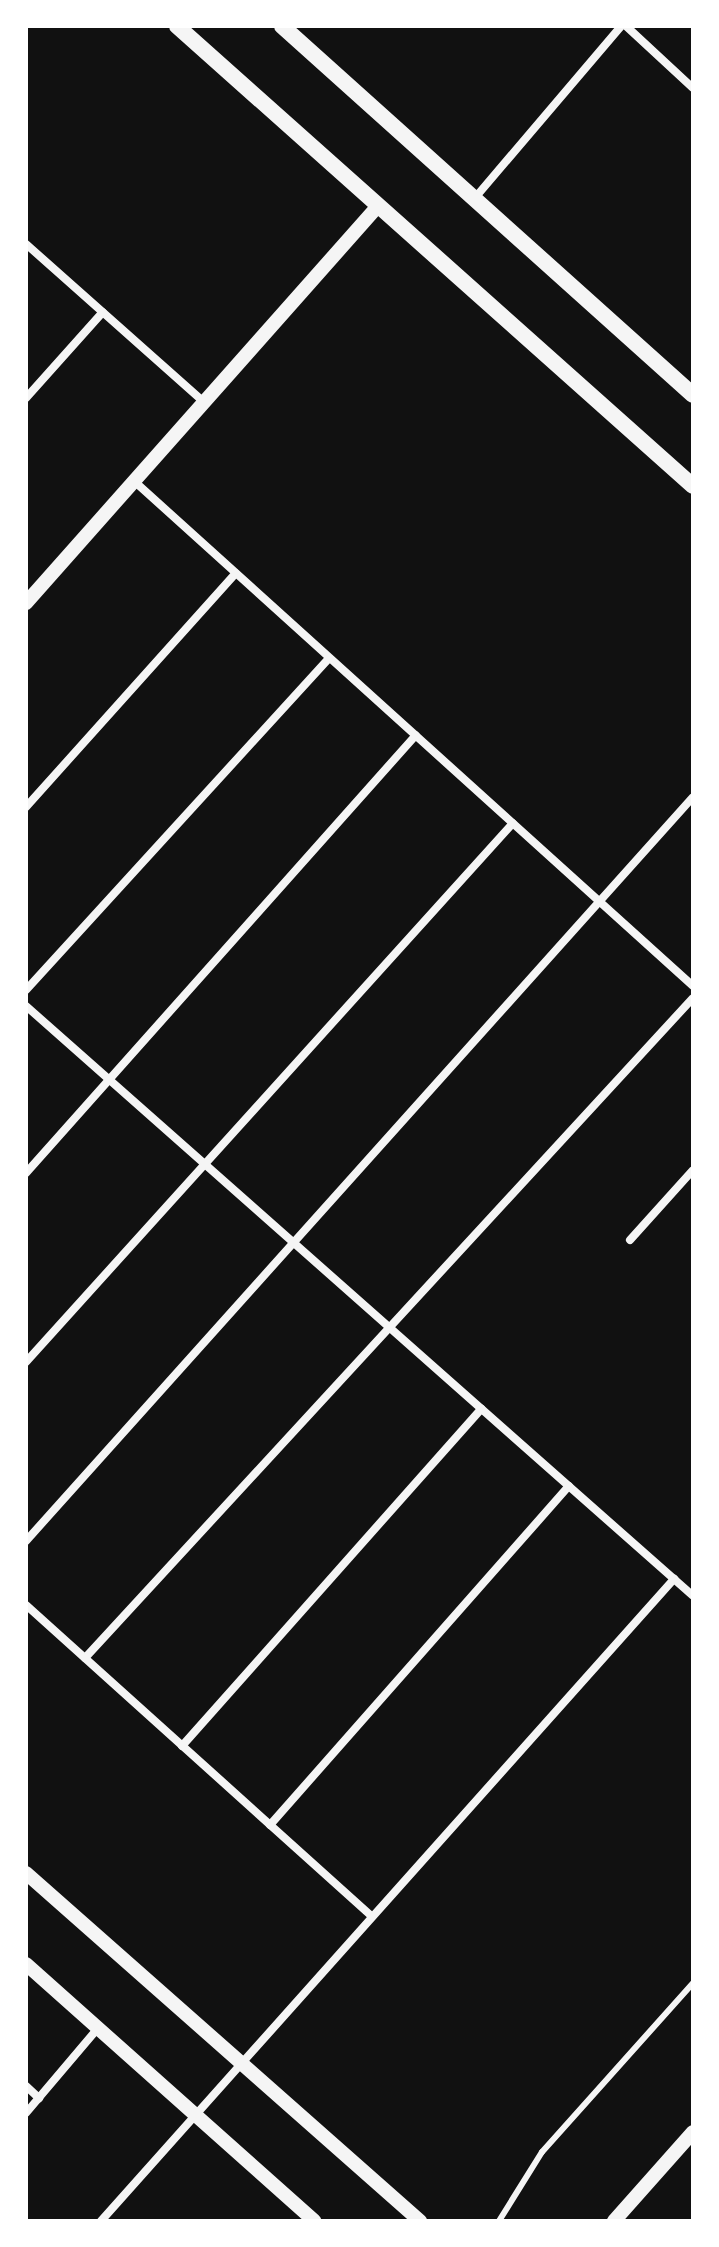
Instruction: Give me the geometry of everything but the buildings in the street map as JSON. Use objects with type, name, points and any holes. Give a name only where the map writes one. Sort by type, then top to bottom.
[{"type":"main road","points":[[177,26],[693,486]]},
{"type":"main road","points":[[282,26],[693,395]]},
{"type":"street","points":[[474,199],[624,26],[693,88]]},
{"type":"street","points":[[26,603],[378,206]]},
{"type":"street","points":[[26,244],[205,403]]},
{"type":"street","points":[[26,398],[103,312]]},
{"type":"street","points":[[134,481],[693,986]]},
{"type":"street","points":[[26,807],[236,573]]},
{"type":"street","points":[[26,990],[329,658]]},
{"type":"street","points":[[26,1173],[416,735]]},
{"type":"street","points":[[26,1541],[296,1245],[693,797]]},
{"type":"street","points":[[26,1362],[513,823]]},
{"type":"street","points":[[85,1658],[693,998]]},
{"type":"street","points":[[26,1006],[693,1596]]},
{"type":"street","points":[[630,1240],[693,1170]]},
{"type":"street","points":[[182,1746],[481,1409]]},
{"type":"street","points":[[270,1825],[569,1486]]},
{"type":"street","points":[[101,2221],[674,1579]]},
{"type":"street","points":[[26,1605],[372,1916]]},
{"type":"street","points":[[26,1873],[420,2221]]},
{"type":"street","points":[[26,1964],[314,2221]]},
{"type":"street","points":[[26,2113],[98,2028]]},
{"type":"street","points":[[26,2086],[39,2098]]},
{"type":"street","points":[[614,2221],[693,2132]]},
{"type":"lane","points":[[499,2221],[542,2152],[693,1983]]}]
